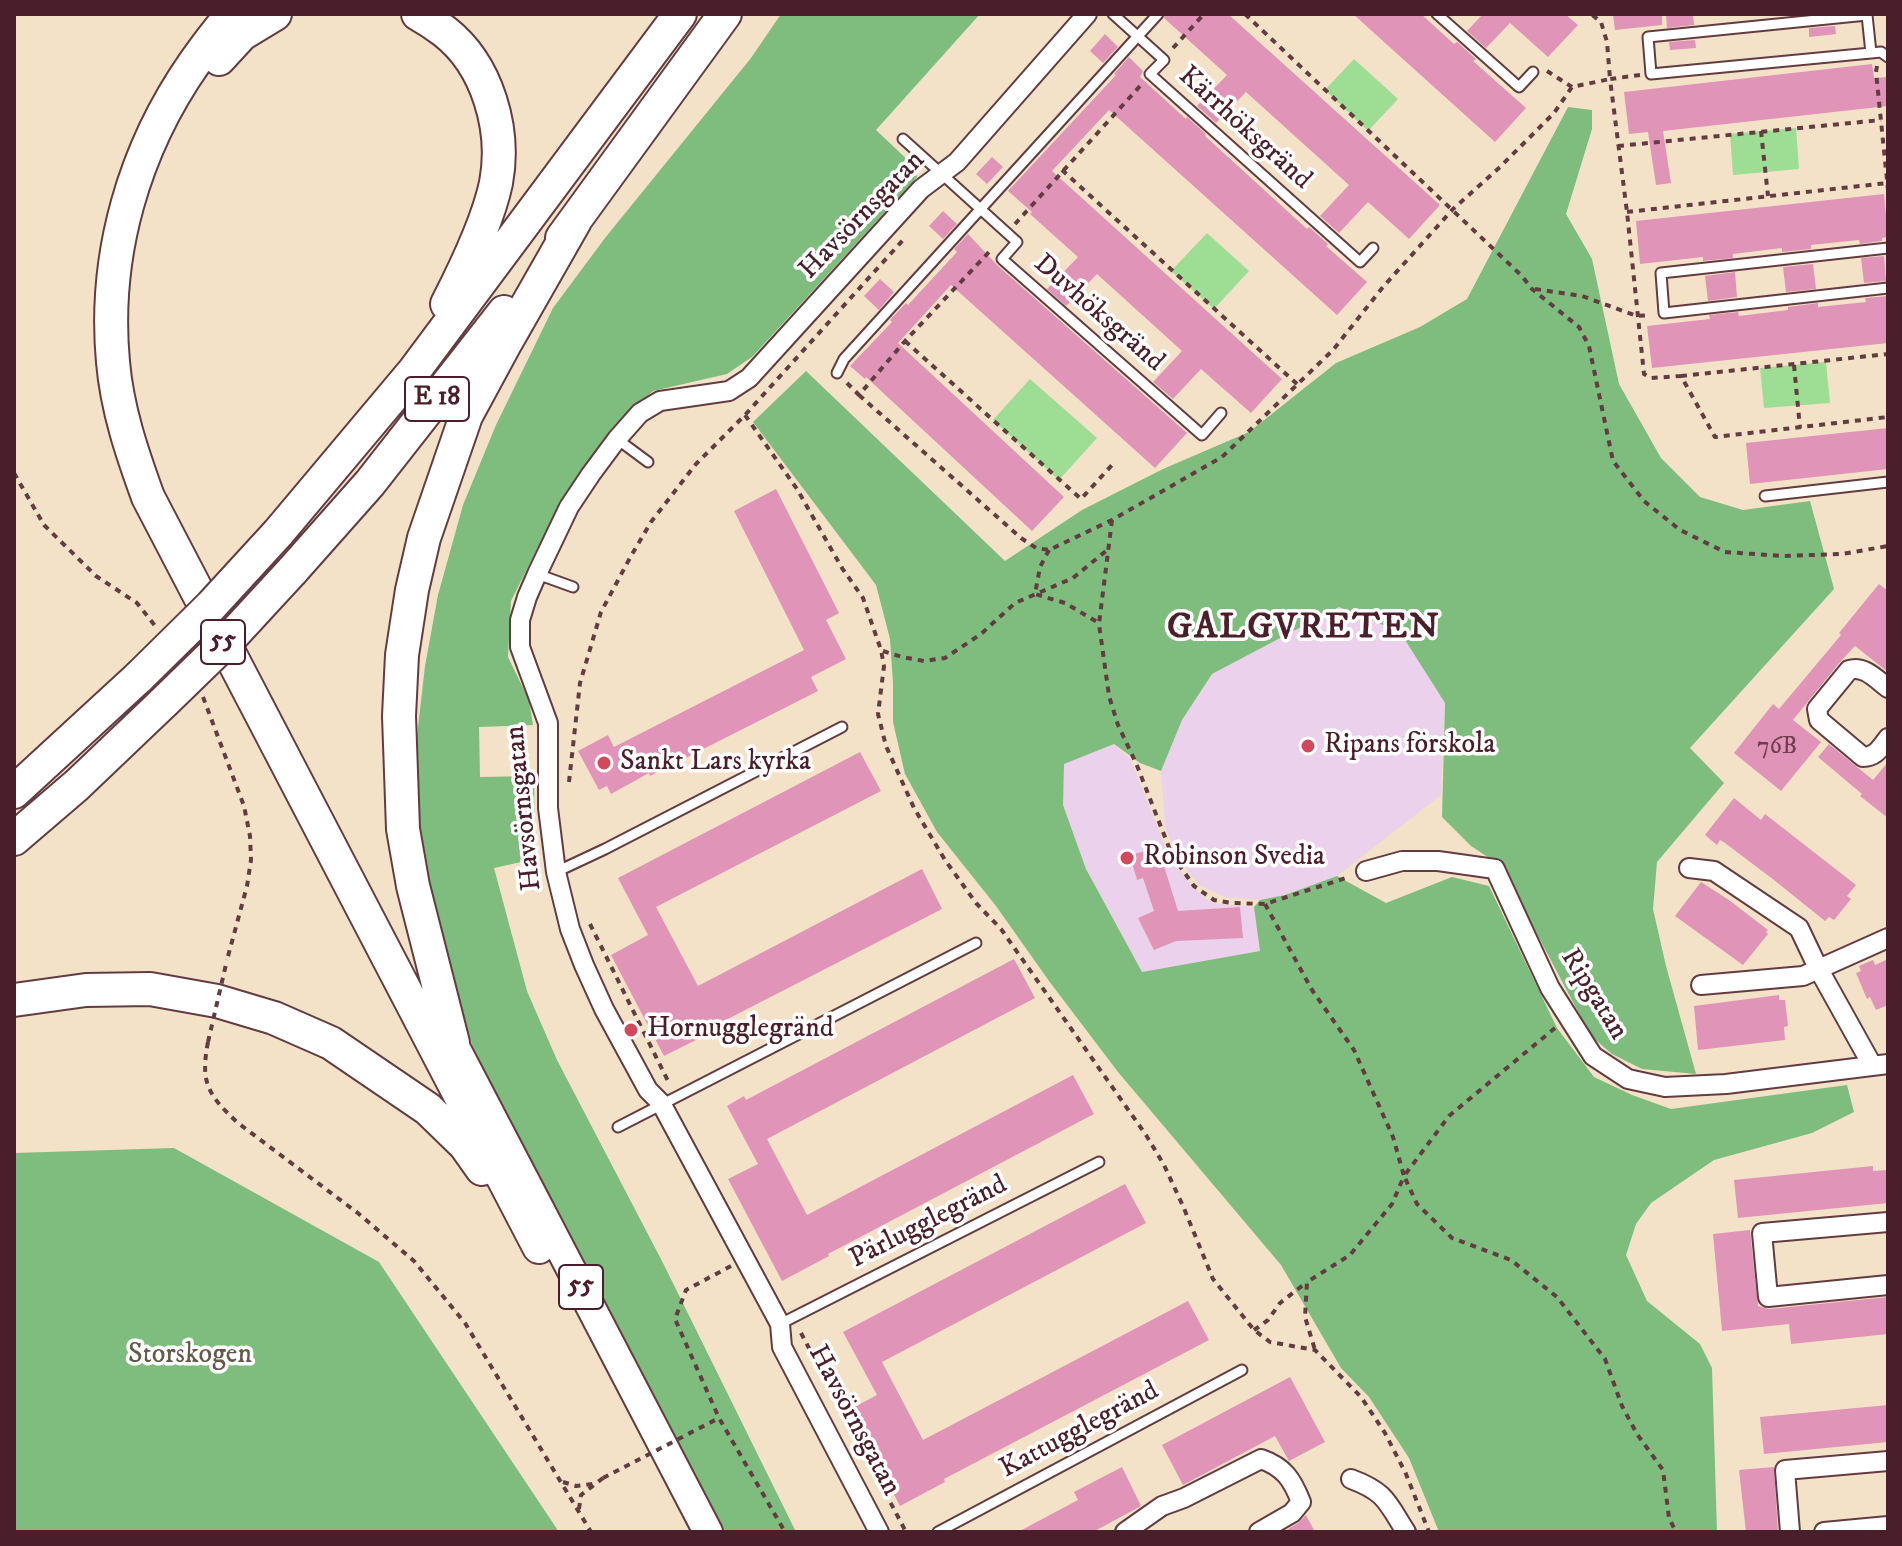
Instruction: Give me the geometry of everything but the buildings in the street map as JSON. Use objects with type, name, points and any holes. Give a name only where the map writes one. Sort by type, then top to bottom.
[{"type":"highway","name":"55","points":[[233,14],[177,88],[153,132],[135,176],[113,273],[110,322],[120,406],[148,497],[539,1247]]},
{"type":"highway","points":[[275,14],[242,34],[217,62],[170,138],[153,180],[139,227],[132,273],[130,320],[138,404],[164,489],[453,1043]]},
{"type":"highway","points":[[414,371],[458,283],[484,218],[495,183],[499,146],[493,111],[483,82],[469,57],[446,32],[418,14]]},
{"type":"highway","name":"E 18","points":[[14,792],[139,677],[211,606],[278,533],[414,371],[680,14]]},
{"type":"highway","name":"E 18","points":[[14,839],[77,785],[232,636],[379,472],[575,221],[725,14]]},
{"type":"highway","name":"55","points":[[453,1043],[413,886],[403,829],[399,716],[402,655],[424,538],[466,416],[575,221]]},
{"type":"highway","points":[[14,1000],[86,990],[150,989],[231,1005],[274,1018],[331,1043],[428,1109],[465,1145],[539,1247]]},
{"type":"main road","name":"55","points":[[453,1043],[708,1532]]},
{"type":"main road","name":"55","points":[[539,1247],[689,1532]]},
{"type":"street","name":"Havsörnsgatan","points":[[879,1532],[782,1347],[786,1321],[745,1259],[669,1099],[648,1090],[584,965],[570,929],[556,872],[548,808],[548,723],[520,647],[520,620],[527,597],[569,507],[617,439],[640,413],[660,401],[729,391],[749,378],[921,189],[957,162],[1087,14]]},
{"type":"street","points":[[1888,688],[1861,669],[1849,670],[1817,709],[1817,715],[1863,757],[1876,753],[1888,738]]},
{"type":"street","name":"Ripgatan","points":[[1366,871],[1402,861],[1438,861],[1495,869],[1550,988],[1593,1056],[1628,1079],[1665,1087],[1726,1084],[1880,1064],[1818,968],[1799,928],[1714,871],[1689,868]]},
{"type":"street","points":[[1701,985],[1803,976],[1888,938]]},
{"type":"street","points":[[1888,1222],[1762,1233],[1768,1297],[1888,1285]]},
{"type":"street","points":[[1125,1532],[1162,1506],[1261,1459],[1275,1464],[1293,1482],[1301,1502],[1292,1513],[1259,1532]]},
{"type":"street","points":[[1790,1532],[1785,1470],[1888,1461]]},
{"type":"street","points":[[1351,1479],[1371,1487],[1385,1498],[1406,1532]]},
{"type":"street","points":[[1824,1532],[1888,1526]]},
{"type":"lane","name":"Kärrhöksgränd","points":[[1113,14],[1164,60],[1150,74],[1360,262],[1373,248]]},
{"type":"lane","points":[[837,373],[844,359],[1158,14]]},
{"type":"lane","points":[[1437,14],[1519,87],[1533,72]]},
{"type":"lane","points":[[1867,15],[1880,54],[1651,74],[1648,37],[1867,15]]},
{"type":"lane","name":"Duvhöksgränd","points":[[903,139],[1017,242],[1002,259],[1202,435],[1221,413]]},
{"type":"lane","points":[[1888,248],[1661,273],[1664,313],[1888,288]]},
{"type":"lane","points":[[617,439],[648,462]]},
{"type":"lane","points":[[1765,496],[1888,482]]},
{"type":"lane","points":[[537,574],[573,587]]},
{"type":"lane","points":[[556,872],[842,727]]},
{"type":"lane","points":[[618,1127],[976,943]]},
{"type":"lane","name":"Pärlugglegränd","points":[[786,1321],[1099,1162]]},
{"type":"lane","name":"Kattugglegränd","points":[[938,1532],[1242,1370]]},
{"type":"path","points":[[1164,60],[1204,14]]},
{"type":"path","points":[[1245,14],[1453,209],[1532,289],[1579,327],[1589,346],[1613,461],[1644,501],[1680,530],[1725,552],[1783,556],[1864,551],[1888,546]]},
{"type":"path","points":[[1591,14],[1601,22],[1607,42],[1644,374],[1651,378],[1681,376],[1888,354]]},
{"type":"path","points":[[1880,54],[1876,72],[1888,190]]},
{"type":"path","points":[[1533,72],[1548,71],[1572,87]]},
{"type":"path","points":[[859,395],[1021,538],[1036,548],[1049,550],[1112,520],[1222,457],[1333,350],[1383,287],[1453,209],[1554,113],[1572,87],[1651,74]]},
{"type":"path","points":[[1618,146],[1881,120]]},
{"type":"path","points":[[1761,131],[1768,196]]},
{"type":"path","points":[[1062,170],[1297,384]]},
{"type":"path","points":[[1627,212],[1887,183]]},
{"type":"path","points":[[1532,289],[1582,296],[1637,316]]},
{"type":"path","points":[[905,341],[1081,499],[1112,465]]},
{"type":"path","points":[[1794,365],[1800,428]]},
{"type":"path","points":[[1681,376],[1715,437],[1888,417]]},
{"type":"path","points":[[568,783],[580,683],[601,612],[651,522],[696,464],[745,415],[797,489],[842,568],[863,598],[884,666],[878,714],[886,746],[914,808],[945,860],[976,903],[1001,929],[1146,1135],[1164,1165],[1213,1279],[1254,1330],[1270,1342],[1315,1350]]},
{"type":"path","points":[[14,473],[44,525],[96,576],[137,603],[159,632]]},
{"type":"path","points":[[1112,520],[1099,624],[1109,696],[1172,855],[1194,886],[1214,900],[1265,904],[1366,871]]},
{"type":"path","points":[[881,650],[924,661],[945,658],[981,634],[1015,603],[1073,578],[1108,549]]},
{"type":"path","points":[[1035,594],[1040,567],[1049,550]]},
{"type":"path","points":[[1035,594],[1065,603],[1099,624]]},
{"type":"path","points":[[204,698],[244,806],[251,860],[203,1065],[210,1090],[221,1107],[238,1123],[359,1214],[414,1261],[465,1323],[591,1532]]},
{"type":"path","points":[[1265,904],[1312,990],[1354,1050],[1393,1137],[1404,1176],[1417,1204],[1452,1238],[1511,1260],[1557,1297],[1605,1359],[1622,1406],[1637,1434],[1663,1470],[1669,1518],[1676,1532]]},
{"type":"path","points":[[589,922],[649,1046],[669,1099]]},
{"type":"path","points":[[1254,1330],[1268,1320],[1280,1303],[1350,1255],[1392,1204],[1404,1176],[1449,1116],[1569,1018]]},
{"type":"path","points":[[745,1259],[686,1290],[675,1319],[719,1418],[785,1532]]},
{"type":"path","points":[[1307,1282],[1305,1317],[1315,1350],[1361,1397],[1385,1433],[1406,1474],[1429,1532]]},
{"type":"path","points":[[786,1321],[906,1532]]},
{"type":"path","points":[[578,1511],[581,1495],[603,1478],[719,1418]]},
{"type":"path","points":[[561,1482],[576,1486],[594,1484]]},
{"type":"shaded area","name":"Ripans förskola","points":[[1339,607],[1400,632],[1445,703],[1441,795],[1337,876],[1285,895],[1260,900],[1225,897],[1199,885],[1180,861],[1165,827],[1161,771],[1182,720],[1212,674]]},
{"type":"shaded area","name":"Robinson Svedia","points":[[1114,744],[1131,760],[1165,847],[1192,887],[1212,903],[1254,907],[1261,951],[1142,972],[1086,869],[1063,805],[1063,764]]},
{"type":"green space","points":[[781,14],[980,14],[876,130],[913,165],[917,177],[752,357],[727,374],[653,391],[613,427],[547,529],[511,601],[508,657],[529,700],[533,725],[479,727],[480,777],[534,776],[535,859],[494,868],[527,991],[557,1060],[663,1263],[796,1532],[721,1532],[473,1047],[439,945],[419,845],[414,762],[425,666],[438,595],[463,505],[496,425],[553,308],[605,238],[751,58]]},
{"type":"green space","points":[[1354,59],[1398,99],[1368,131],[1325,90]]},
{"type":"green space","points":[[1568,107],[1592,110],[1592,129],[1566,214],[1592,259],[1619,384],[1661,458],[1700,497],[1743,510],[1810,501],[1834,589],[1690,748],[1724,783],[1657,862],[1653,909],[1696,1074],[1642,1069],[1612,1054],[1591,1036],[1503,867],[1471,846],[1442,817],[1445,703],[1400,632],[1339,607],[1212,674],[1182,720],[1161,771],[1140,763],[1114,744],[1064,764],[1063,805],[1086,869],[1142,972],[1260,951],[1254,907],[1260,900],[1285,895],[1337,876],[1386,903],[1452,877],[1489,886],[1557,1028],[1594,1077],[1671,1109],[1847,1085],[1854,1112],[1812,1133],[1714,1160],[1651,1203],[1636,1224],[1626,1255],[1647,1301],[1700,1344],[1712,1368],[1717,1532],[1439,1532],[1409,1458],[1369,1397],[1341,1368],[1281,1265],[1118,1072],[996,906],[937,832],[905,774],[893,722],[890,639],[876,585],[753,422],[806,371],[1005,561],[1082,510],[1163,469],[1249,432],[1336,363],[1420,327],[1467,299]]},
{"type":"green space","points":[[1796,128],[1799,169],[1733,175],[1730,134]]},
{"type":"green space","points":[[1207,233],[1249,271],[1214,309],[1171,271]]},
{"type":"green space","points":[[1826,362],[1830,403],[1764,408],[1760,368]]},
{"type":"green space","points":[[1030,379],[1097,438],[1059,480],[993,420]]},
{"type":"green space","name":"Storskogen","points":[[174,1148],[379,1262],[559,1532],[14,1532],[14,1153]]},
{"type":"place","name":"Ripans förskola","points":[[1308,746]]},
{"type":"place","name":"Sankt Lars kyrka","points":[[604,763]]},
{"type":"place","name":"Robinson Svedia","points":[[1127,858]]},
{"type":"place","name":"Hornugglegränd","points":[[631,1030]]},
{"type":"district","name":"GALGVRETEN","points":[[1304,630]]}]
